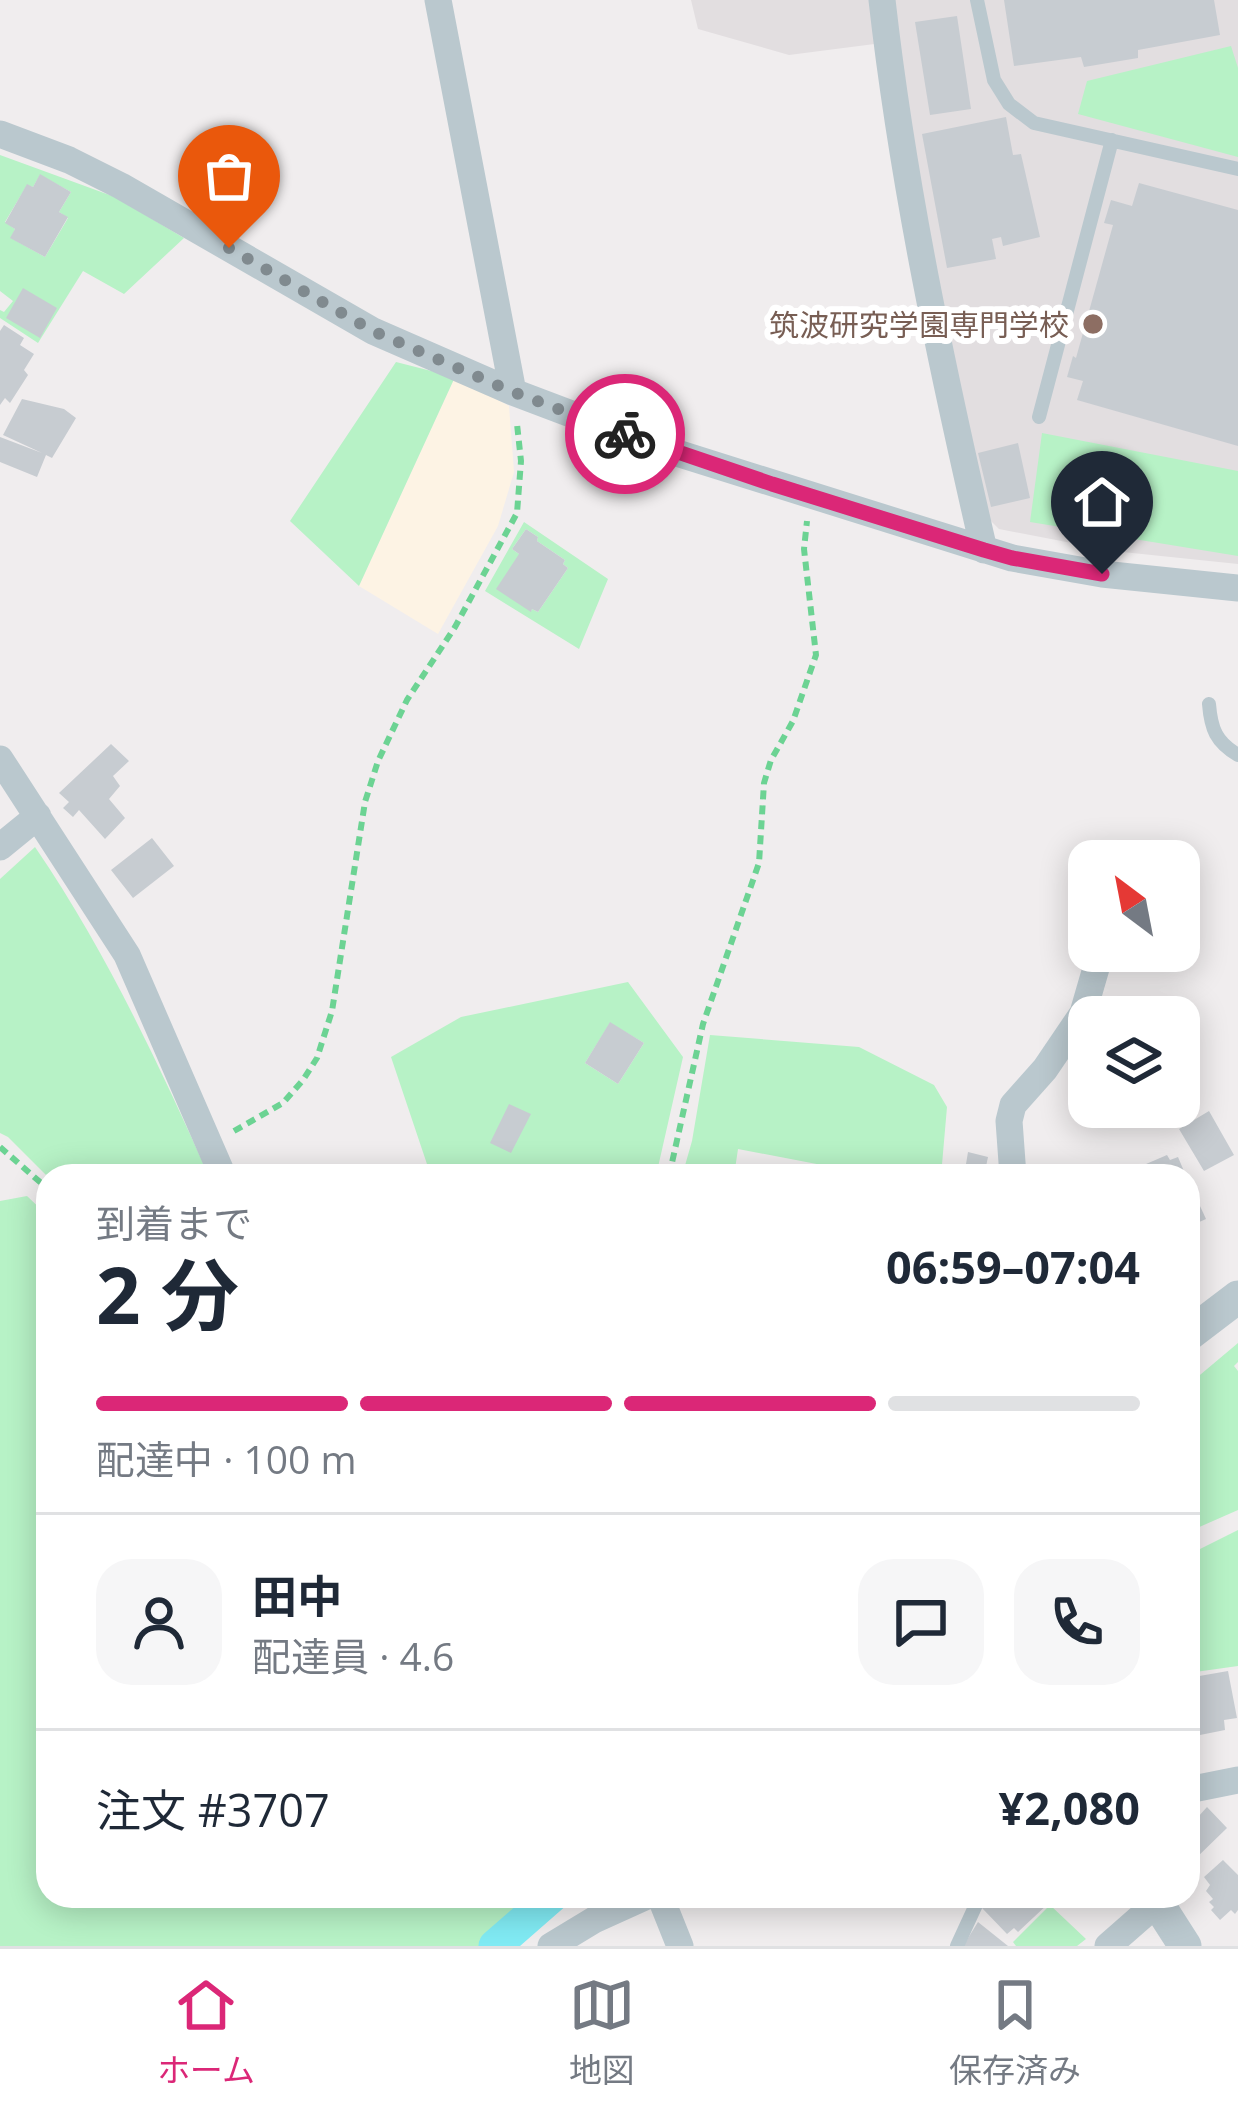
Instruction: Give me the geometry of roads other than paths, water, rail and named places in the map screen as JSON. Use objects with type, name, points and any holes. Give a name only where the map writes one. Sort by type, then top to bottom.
[{"type":"street","points":[[438,0],[513,392]]},
{"type":"street","points":[[882,0],[913,218],[984,550]]},
{"type":"street","points":[[0,134],[122,186],[373,331],[513,392],[661,448],[1012,558],[1084,572],[1238,588]]},
{"type":"street","points":[[0,758],[127,956],[219,1164]]},
{"type":"street","points":[[0,847],[38,816]]},
{"type":"street","points":[[1012,1164],[1009,1120],[1013,1105],[1045,1069],[1083,1013],[1095,972]]},
{"type":"street","points":[[1200,1326],[1238,1297]]},
{"type":"street","points":[[1200,1788],[1238,1780]]},
{"type":"street","points":[[550,1946],[620,1908]]},
{"type":"street","points":[[665,1908],[680,1946]]},
{"type":"street","points":[[1108,1946],[1146,1908]]},
{"type":"street","points":[[1161,1908],[1185,1946]]},
{"type":"lane","points":[[977,0],[994,80],[1010,104],[1034,123],[1238,169]]},
{"type":"lane","points":[[1039,417],[1112,140]]},
{"type":"lane","points":[[1209,704],[1217,740],[1238,755]]},
{"type":"lane","points":[[957,1946],[974,1908]]},
{"type":"waterway","points":[[495,1946],[538,1908]]},
{"type":"place","name":"筑波研究学園専門学校","points":[[1093,324]]}]
